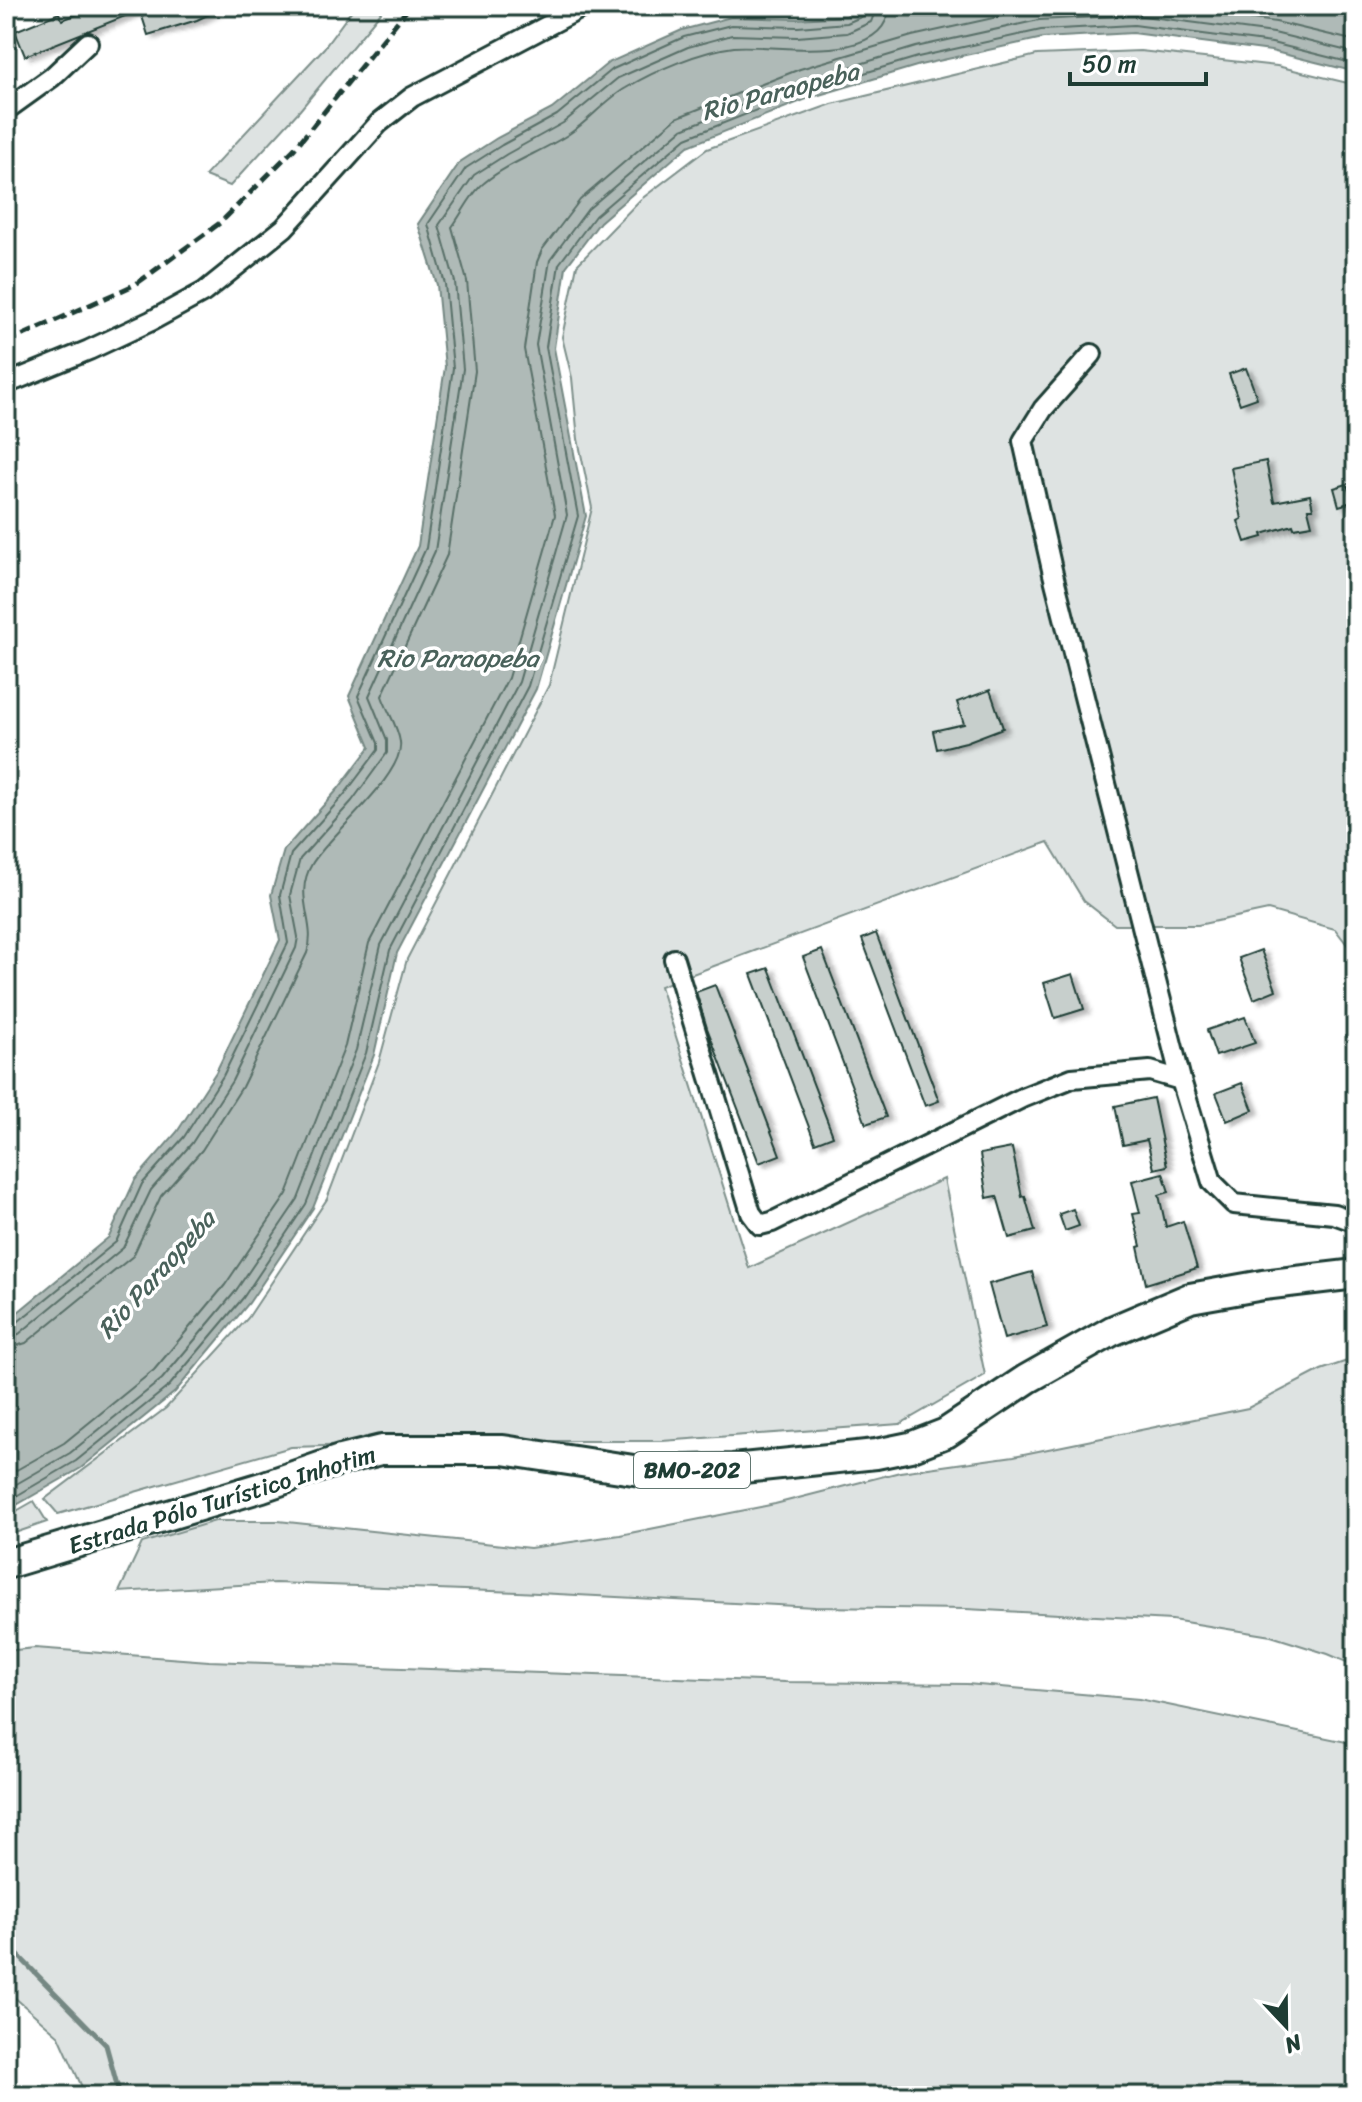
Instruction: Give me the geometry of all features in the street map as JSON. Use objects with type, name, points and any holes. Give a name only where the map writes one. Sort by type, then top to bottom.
[{"type":"main road","name":"Estrada Pólo Turístico Inhotim","points":[[6,1564],[381,1450],[503,1450],[640,1471],[733,1469],[876,1454],[910,1447],[946,1433],[1027,1379],[1112,1331],[1190,1298],[1263,1285],[1356,1274]]},
{"type":"street","points":[[6,384],[89,350],[204,292],[284,228],[379,123],[412,97],[585,6]]},
{"type":"street","points":[[6,110],[52,77],[88,43]]},
{"type":"street","points":[[1092,354],[1043,409],[1023,441],[1053,574],[1181,1080],[1212,1182],[1234,1204],[1334,1214],[1356,1222]]},
{"type":"street","points":[[674,959],[751,1213],[760,1225],[772,1222],[1022,1098],[1072,1078],[1150,1071],[1181,1080]]},
{"type":"shaded area","points":[[355,6],[386,6],[300,110],[230,186],[205,176],[324,48]]},
{"type":"shaded area","points":[[1140,51],[1277,66],[1356,85],[1356,956],[1335,929],[1268,910],[1198,925],[1115,925],[1084,901],[1048,842],[660,986],[749,1268],[944,1179],[985,1375],[900,1424],[662,1441],[495,1441],[291,1447],[58,1514],[45,1499],[166,1408],[248,1318],[327,1199],[379,1062],[407,959],[549,685],[592,508],[578,439],[572,378],[562,337],[577,265],[640,200],[707,149],[832,104],[1037,55]]},
{"type":"shaded area","points":[[1356,1358],[1356,1666],[1271,1636],[1172,1620],[966,1609],[815,1607],[275,1583],[119,1592],[142,1543],[215,1521],[278,1521],[530,1548],[620,1535],[775,1504],[900,1472],[1014,1456],[1248,1408],[1321,1370]]},
{"type":"shaded area","points":[[34,1501],[47,1522],[6,1536],[6,1517]]},
{"type":"shaded area","points":[[35,1648],[209,1661],[785,1682],[967,1684],[1139,1699],[1356,1744],[1356,2096],[86,2096],[59,2036],[6,1990],[6,1651]]},
{"type":"water","name":"Rio Paraopeba","points":[[866,6],[1356,6],[1356,72],[1271,51],[1133,33],[1043,38],[920,65],[809,98],[688,146],[600,222],[566,267],[554,348],[586,516],[536,689],[397,953],[374,1055],[313,1208],[249,1303],[175,1392],[81,1468],[6,1511],[6,1322],[109,1237],[135,1180],[177,1132],[216,1072],[280,940],[271,895],[284,850],[370,747],[349,696],[418,546],[445,367],[437,285],[418,224],[460,162],[552,109],[608,63],[682,30],[731,17],[797,19],[846,16]]},
{"type":"building","points":[[100,6],[226,6],[197,20],[148,35],[140,10],[25,56],[15,31],[59,13],[62,20]]},
{"type":"building","points":[[1246,368],[1257,398],[1240,404],[1229,374]]},
{"type":"building","points":[[1266,461],[1274,502],[1310,495],[1313,509],[1308,509],[1312,525],[1294,528],[1293,525],[1245,542],[1238,521],[1242,519],[1231,468]]},
{"type":"building","points":[[1347,484],[1352,502],[1339,506],[1334,488]]},
{"type":"building","points":[[990,690],[1003,728],[937,749],[933,731],[964,724],[957,702]]},
{"type":"building","points":[[876,933],[939,1101],[925,1106],[862,939]]},
{"type":"building","points":[[822,950],[886,1117],[866,1124],[803,957]]},
{"type":"building","points":[[1261,950],[1276,990],[1254,999],[1239,958]]},
{"type":"building","points":[[769,968],[833,1136],[815,1143],[751,974]]},
{"type":"building","points":[[1073,974],[1084,1009],[1055,1018],[1044,983]]},
{"type":"building","points":[[715,985],[780,1155],[759,1163],[696,992]]},
{"type":"building","points":[[1245,1017],[1255,1043],[1216,1056],[1207,1030]]},
{"type":"building","points":[[1242,1083],[1253,1110],[1227,1121],[1216,1093]]},
{"type":"building","points":[[1153,1098],[1167,1166],[1154,1169],[1147,1140],[1123,1145],[1115,1106]]},
{"type":"building","points":[[1012,1148],[1022,1197],[1025,1196],[1035,1231],[1009,1238],[997,1196],[987,1198],[980,1154]]},
{"type":"building","points":[[1163,1173],[1169,1192],[1159,1195],[1166,1227],[1183,1221],[1197,1268],[1146,1284],[1133,1214],[1140,1213],[1132,1181]]},
{"type":"building","points":[[1073,1209],[1079,1226],[1065,1231],[1059,1214]]},
{"type":"building","points":[[1032,1272],[1047,1327],[1004,1339],[989,1284]]},
{"type":"waterway","points":[[6,1943],[106,2045],[120,2096]]},
{"type":"railway","points":[[6,343],[136,284],[220,223],[294,149],[410,6]]}]
